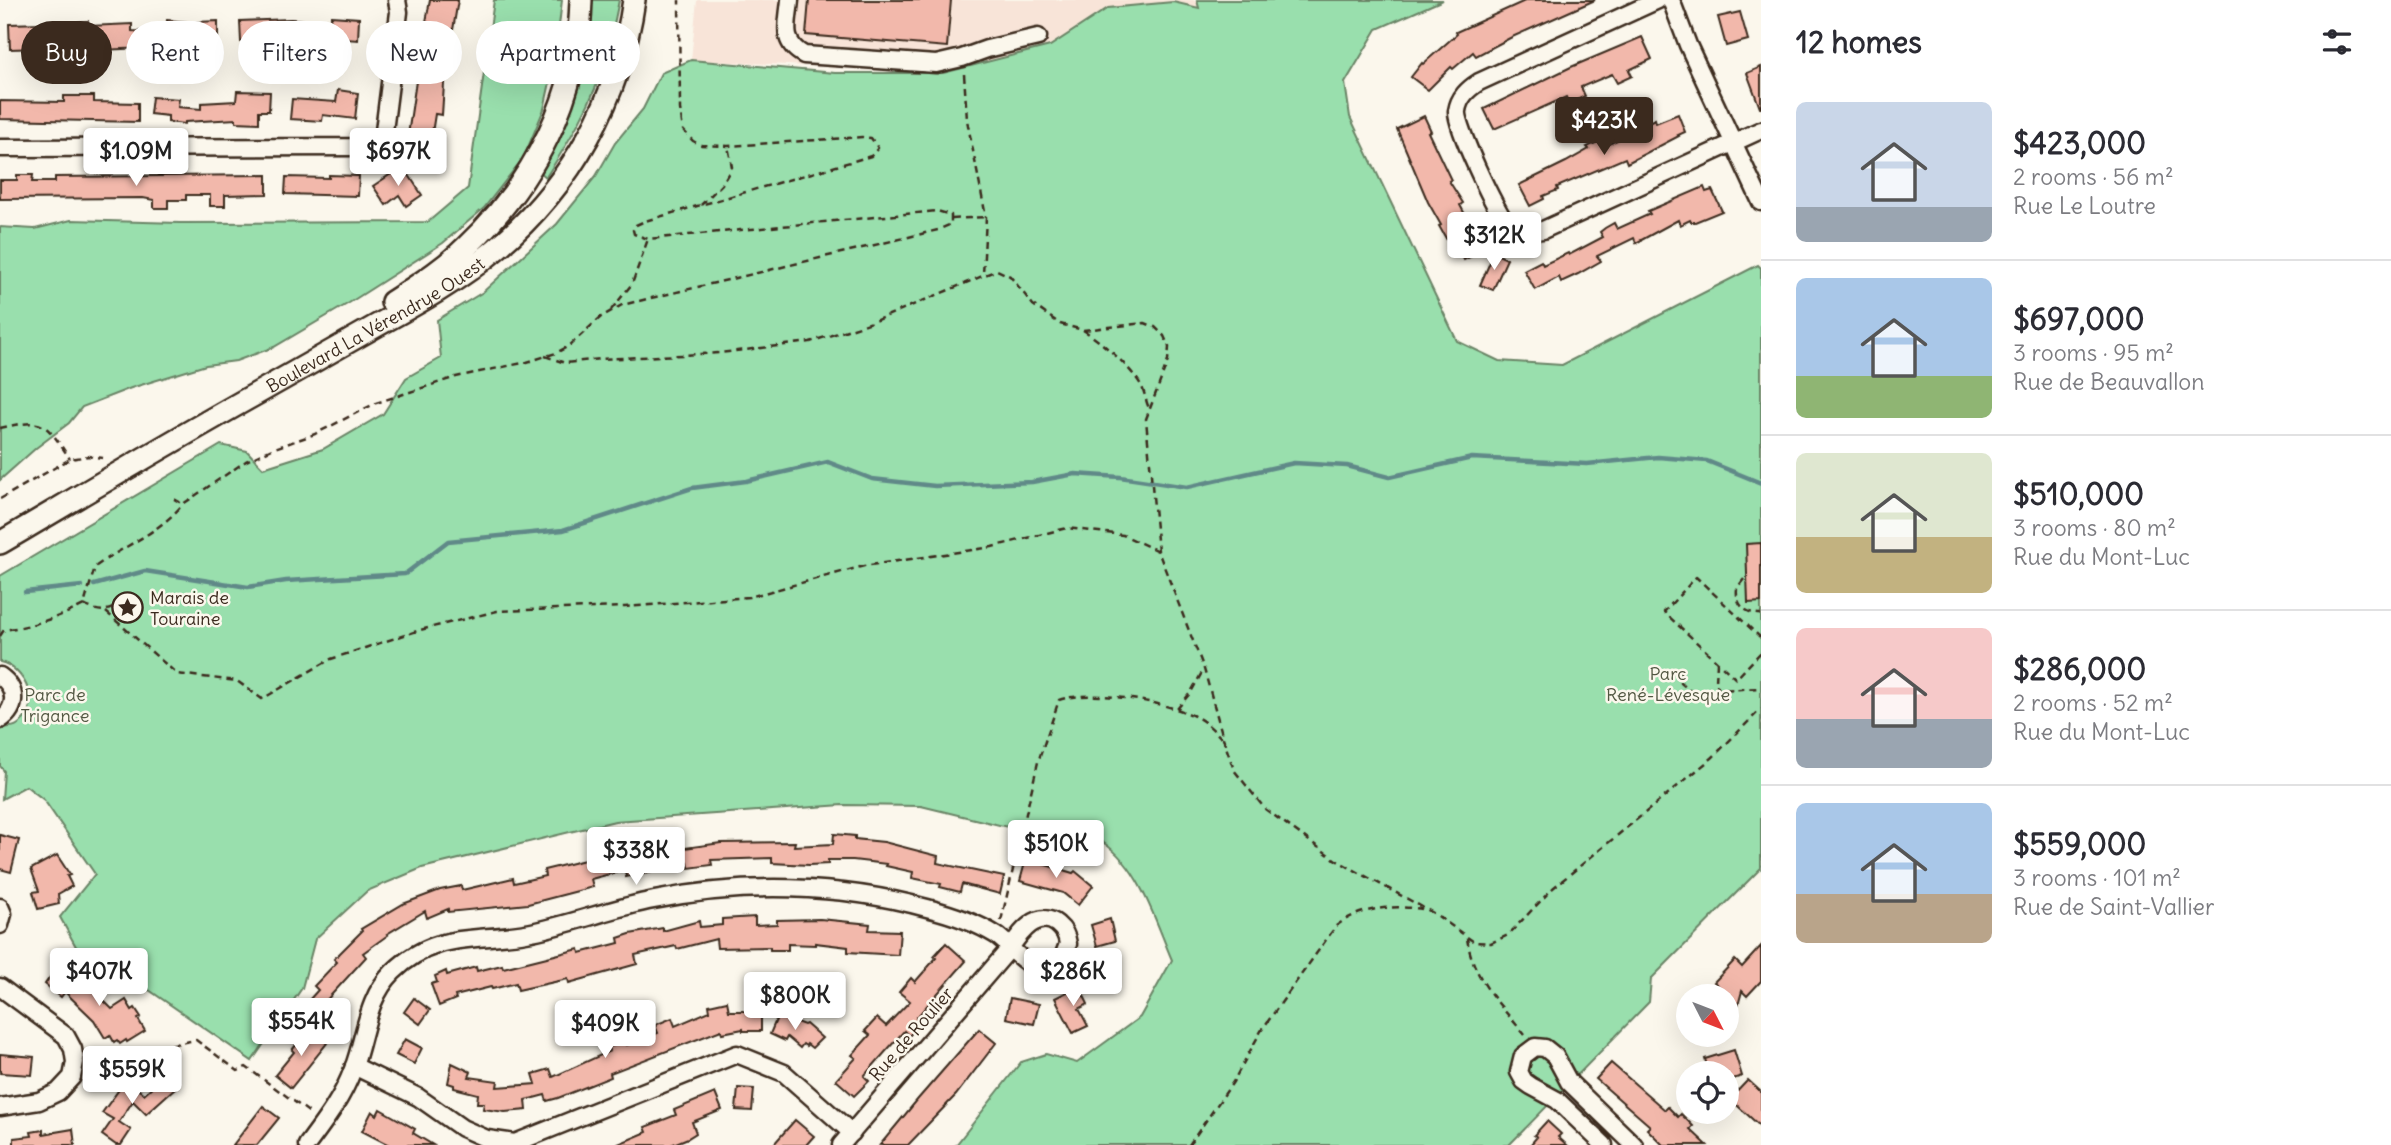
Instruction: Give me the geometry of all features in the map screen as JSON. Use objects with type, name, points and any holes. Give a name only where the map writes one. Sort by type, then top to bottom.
[{"type":"main road","points":[[243,401],[445,265],[466,247],[502,208],[533,164],[562,105],[575,62],[581,0]]},
{"type":"main road","name":"Boulevard La Vérendrye Ouest","points":[[0,543],[454,281],[496,249],[552,193],[597,121],[622,58],[634,0]]},
{"type":"street","points":[[0,148],[369,147],[376,144],[384,131],[399,12],[397,0]]},
{"type":"street","points":[[790,0],[787,38],[793,49],[804,55],[936,64],[1038,37]]},
{"type":"street","points":[[1658,0],[1479,82],[1463,94],[1457,121],[1501,216],[1507,223],[1522,231],[1543,230],[1761,130]]},
{"type":"street","points":[[1671,0],[1688,45],[1761,202]]},
{"type":"street","points":[[0,676],[11,687],[14,695],[10,711],[0,720]]},
{"type":"street","points":[[307,1145],[324,1123],[345,1087],[354,1066],[369,1009],[382,984],[410,957],[442,942],[525,933],[654,900],[693,893],[767,888],[815,889],[885,898],[950,914],[997,936]]},
{"type":"street","points":[[0,907],[3,914],[0,925]]},
{"type":"street","name":"Rue de Roulier","points":[[846,1139],[1011,947],[997,936]]},
{"type":"street","points":[[0,987],[66,1036],[73,1049],[75,1062],[72,1077],[58,1092],[38,1101],[0,1107]]},
{"type":"street","points":[[1604,1145],[1557,1100],[1524,1081],[1519,1072],[1523,1056],[1535,1047],[1552,1052],[1569,1082],[1634,1145]]},
{"type":"street","points":[[354,1066],[418,1097],[462,1128],[487,1139],[515,1143],[737,1054],[784,1073],[846,1139]]},
{"type":"path","points":[[679,0],[680,109],[683,130],[687,136],[701,145],[728,146],[862,137],[871,138],[878,148],[871,156],[636,225],[634,234],[648,239],[937,211],[946,212],[953,219]]},
{"type":"path","points":[[962,58],[967,120],[986,216],[983,275]]},
{"type":"path","points":[[701,205],[722,184],[732,167],[728,146]]},
{"type":"path","points":[[953,219],[986,216]]},
{"type":"path","points":[[611,310],[622,305],[947,228],[953,219]]},
{"type":"path","points":[[84,606],[95,567],[155,531],[183,504],[246,461],[315,434],[376,403],[456,377],[545,356],[569,346],[611,310],[632,284],[648,239]]},
{"type":"path","points":[[545,356],[565,363],[720,353],[810,342],[872,322],[997,270],[1004,272],[1017,284],[1038,310],[1060,324],[1083,330],[1144,323],[1155,327],[1164,336],[1169,347],[1168,361],[1149,410],[1146,431],[1158,551],[1204,669],[1234,770],[1265,809],[1349,868],[1426,909],[1474,943],[1491,943],[1508,935],[1553,888],[1712,758],[1761,709]]},
{"type":"path","points":[[1083,330],[1109,349],[1142,387],[1149,410]]},
{"type":"path","points":[[0,428],[36,422],[44,425],[55,434],[69,459]]},
{"type":"path","points":[[0,499],[69,459],[89,456],[103,458]]},
{"type":"path","points":[[174,499],[183,504]]},
{"type":"path","points":[[106,612],[177,674],[237,681],[261,699],[331,659],[420,630],[497,611],[625,607],[749,597],[864,566],[992,547],[1067,528],[1123,535],[1158,551]]},
{"type":"path","points":[[1761,638],[1696,578],[1664,612],[1736,679],[1761,652]]},
{"type":"path","points":[[1744,579],[1740,582],[1736,594],[1744,610],[1761,614]]},
{"type":"path","points":[[4,630],[23,628],[84,606],[98,612],[106,612],[122,601]]},
{"type":"path","points":[[1736,615],[1744,610]]},
{"type":"path","points":[[0,626],[4,630]]},
{"type":"path","points":[[0,636],[4,630]]},
{"type":"path","points":[[1717,661],[1716,683],[1719,690]]},
{"type":"path","points":[[1177,709],[1204,669]]},
{"type":"path","points":[[1681,669],[1681,683],[1695,695],[1712,695],[1719,690],[1761,688]]},
{"type":"path","points":[[997,936],[1038,762],[1056,703],[1075,696],[1124,698],[1177,709],[1203,721],[1224,741]]},
{"type":"path","points":[[1189,1145],[1233,1082],[1267,1022],[1336,926],[1348,917],[1370,911],[1393,907],[1426,909]]},
{"type":"path","points":[[1467,938],[1472,966],[1480,980],[1535,1047]]},
{"type":"path","points":[[75,1062],[196,1040],[238,1071],[246,1068],[324,1123]]},
{"type":"shaded area","points":[[697,0],[1197,0],[1200,9],[943,73],[691,60]]},
{"type":"green space","points":[[494,0],[562,0],[560,21],[491,21]]},
{"type":"green space","points":[[589,0],[619,0],[615,21],[586,21]]},
{"type":"green space","points":[[1197,0],[1443,0],[1377,29],[1345,83],[1350,117],[1457,341],[1499,361],[1562,365],[1758,265],[1761,268],[1761,868],[1651,979],[1649,1002],[1509,1145],[956,1145],[1021,1062],[1046,1054],[1077,1063],[1140,1017],[1172,960],[1134,876],[1111,848],[1096,838],[1081,845],[921,806],[843,805],[615,821],[422,868],[367,891],[315,939],[302,988],[252,1061],[117,968],[87,967],[60,917],[95,874],[44,800],[26,786],[2,799],[4,771],[0,766],[0,728],[15,726],[25,718],[30,699],[28,689],[17,672],[0,662],[0,576],[221,445],[247,451],[263,468],[323,449],[383,414],[406,378],[441,358],[437,320],[483,292],[557,224],[596,176],[615,143],[643,109],[661,73],[691,60],[835,73],[943,73],[1050,46],[1108,8],[1173,2],[1199,8]]},
{"type":"green space","points":[[482,84],[550,84],[544,109],[524,157],[484,208],[443,243],[274,347],[236,361],[206,365],[131,388],[82,407],[69,423],[0,480],[0,227],[35,229],[71,220],[180,223],[428,222],[468,188]]},
{"type":"green space","points":[[577,84],[597,84],[588,105],[546,177],[540,172],[564,124]]},
{"type":"building","points":[[430,0],[458,0],[454,21],[426,21]]},
{"type":"building","points":[[809,0],[951,0],[947,47],[806,35]]},
{"type":"building","points":[[1527,0],[1595,0],[1476,56],[1473,52],[1453,69],[1451,67],[1428,90],[1411,77],[1422,63],[1457,34],[1456,32]]},
{"type":"building","points":[[1740,12],[1748,40],[1726,46],[1718,17]]},
{"type":"building","points":[[331,16],[359,18],[358,40],[352,40],[352,21],[331,21]]},
{"type":"building","points":[[291,19],[318,21],[240,21]]},
{"type":"building","points":[[9,24],[21,24],[21,49],[10,49]]},
{"type":"building","points":[[126,24],[126,49],[112,50],[112,25]]},
{"type":"building","points":[[1642,37],[1652,59],[1629,70],[1632,76],[1617,83],[1612,74],[1581,87],[1585,96],[1569,104],[1566,97],[1494,129],[1484,109],[1571,67]]},
{"type":"building","points":[[1761,67],[1761,108],[1760,108],[1747,73]]},
{"type":"building","points":[[416,84],[444,84],[442,115],[435,114],[427,165],[404,162]]},
{"type":"building","points":[[338,90],[358,93],[355,119],[323,115],[322,121],[290,119],[292,99],[336,102]]},
{"type":"building","points":[[237,91],[270,92],[269,111],[259,111],[259,123],[236,122],[236,119],[185,124],[168,122],[168,116],[150,114],[152,97],[179,99],[178,107],[201,109],[201,103],[236,101]]},
{"type":"building","points":[[64,96],[94,96],[94,102],[138,103],[138,122],[0,119],[0,101],[64,102]]},
{"type":"building","points":[[1678,114],[1685,132],[1679,136],[1627,163],[1625,158],[1557,187],[1558,190],[1543,196],[1544,199],[1530,206],[1519,185],[1566,162],[1604,139],[1607,145],[1655,119],[1656,123]]},
{"type":"building","points":[[1424,116],[1431,131],[1428,132],[1451,180],[1449,181],[1463,203],[1460,205],[1484,250],[1464,260],[1454,239],[1448,242],[1439,226],[1441,225],[1428,202],[1397,129]]},
{"type":"building","points":[[403,166],[422,195],[406,206],[399,195],[386,205],[373,186]]},
{"type":"building","points":[[17,175],[33,175],[32,182],[55,182],[55,177],[267,175],[267,194],[225,195],[225,206],[210,206],[210,195],[186,195],[186,200],[168,200],[168,208],[154,208],[154,200],[143,198],[0,199],[0,180],[17,180]]},
{"type":"building","points":[[329,175],[359,176],[358,196],[285,194],[286,177],[329,178]]},
{"type":"building","points":[[1704,187],[1706,192],[1712,190],[1722,211],[1695,222],[1690,220],[1680,225],[1678,220],[1636,243],[1634,238],[1597,256],[1601,261],[1578,274],[1561,282],[1559,277],[1535,290],[1524,270],[1541,261],[1543,265],[1568,253],[1569,255],[1603,237],[1600,232],[1614,223],[1617,229],[1650,214],[1648,211]]},
{"type":"building","points":[[1494,253],[1507,259],[1493,290],[1480,285]]},
{"type":"building","points":[[1761,543],[1761,602],[1748,603],[1746,544]]},
{"type":"building","points":[[834,834],[884,842],[938,856],[937,863],[1004,877],[1000,894],[962,884],[960,892],[940,887],[941,884],[912,878],[913,872],[886,866],[887,864],[853,860],[828,860],[828,864],[809,865],[772,863],[772,858],[711,860],[712,865],[689,868],[688,863],[626,877],[625,870],[591,879],[593,887],[528,904],[448,912],[448,909],[427,918],[425,911],[387,934],[363,953],[366,957],[323,1004],[330,1010],[316,1025],[300,1010],[318,990],[314,986],[337,962],[334,959],[361,929],[403,904],[440,890],[461,886],[462,890],[513,878],[514,883],[545,876],[544,870],[605,855],[604,852],[631,845],[633,854],[670,845],[671,850],[721,843],[795,842],[794,846],[833,844]]},
{"type":"building","points":[[0,835],[19,840],[11,872],[0,869]]},
{"type":"building","points":[[57,855],[70,875],[67,876],[72,886],[58,894],[59,904],[38,909],[33,892],[39,891],[31,869]]},
{"type":"building","points":[[1026,859],[1073,873],[1075,871],[1093,886],[1078,905],[1063,893],[1020,881]]},
{"type":"building","points":[[755,917],[755,925],[777,924],[777,920],[820,919],[870,924],[869,930],[900,931],[898,955],[848,952],[848,947],[815,943],[788,944],[788,950],[770,950],[770,947],[717,948],[716,939],[677,949],[676,946],[635,955],[637,964],[569,983],[568,979],[518,990],[516,983],[492,989],[491,987],[455,996],[456,999],[439,1006],[431,984],[437,982],[435,976],[446,971],[447,975],[476,967],[477,971],[502,965],[503,968],[579,949],[580,953],[619,943],[618,938],[630,934],[663,928],[663,931],[699,921],[700,927],[722,925],[722,919]]},
{"type":"building","points":[[1110,919],[1115,941],[1097,946],[1091,925]]},
{"type":"building","points":[[946,943],[966,961],[916,1018],[921,1022],[909,1036],[904,1031],[864,1076],[869,1081],[854,1096],[836,1080],[856,1058],[852,1055],[870,1035],[865,1031],[877,1018],[886,1026],[910,1001],[899,992],[911,978],[915,982]]},
{"type":"building","points":[[1761,946],[1761,981],[1747,996],[1742,991],[1740,998],[1740,984],[1714,982],[1735,960],[1742,967]]},
{"type":"building","points":[[1099,957],[1115,964],[1105,988],[1089,981]]},
{"type":"building","points":[[58,966],[86,987],[88,985],[112,1009],[126,1000],[132,1010],[135,1008],[141,1017],[138,1019],[145,1031],[120,1044],[117,1040],[114,1042],[110,1035],[105,1038],[94,1020],[65,992],[61,997],[45,984]]},
{"type":"building","points":[[1079,986],[1088,1004],[1079,1009],[1088,1026],[1073,1033],[1055,998]]},
{"type":"building","points":[[414,998],[430,1010],[420,1024],[404,1012]]},
{"type":"building","points":[[1010,998],[1039,1004],[1034,1024],[1006,1018]]},
{"type":"building","points":[[727,1001],[729,1011],[761,1011],[761,1031],[743,1029],[722,1033],[721,1030],[610,1073],[611,1077],[558,1098],[547,1101],[545,1095],[526,1100],[527,1110],[505,1112],[483,1109],[484,1103],[477,1103],[478,1094],[454,1088],[454,1085],[448,1083],[452,1063],[471,1072],[469,1077],[498,1081],[497,1087],[536,1084],[533,1074],[550,1069],[553,1077],[610,1051],[609,1047],[625,1041],[627,1045],[658,1033],[655,1025],[672,1018],[675,1026],[710,1011],[709,1005]]},
{"type":"building","points":[[778,1015],[806,1024],[822,1038],[812,1048],[803,1044],[800,1048],[787,1037],[785,1041],[770,1034]]},
{"type":"building","points":[[310,1028],[327,1043],[291,1088],[275,1075]]},
{"type":"building","points":[[979,1029],[996,1043],[956,1095],[908,1145],[880,1145],[918,1099]]},
{"type":"building","points":[[405,1039],[422,1048],[414,1064],[396,1055]]},
{"type":"building","points":[[1734,1050],[1737,1061],[1706,1061]]},
{"type":"building","points":[[0,1054],[34,1057],[32,1075],[0,1073]]},
{"type":"building","points":[[1611,1063],[1665,1110],[1668,1107],[1676,1115],[1676,1124],[1691,1124],[1693,1126],[1690,1129],[1707,1145],[1663,1145],[1647,1129],[1650,1126],[1596,1079]]},
{"type":"building","points":[[164,1076],[175,1088],[146,1114],[133,1101],[119,1122],[131,1130],[121,1145],[116,1145],[102,1135],[113,1119],[102,1113],[126,1080],[144,1094]]},
{"type":"building","points":[[1748,1080],[1761,1092],[1761,1127],[1739,1107],[1739,1090]]},
{"type":"building","points":[[738,1088],[754,1089],[752,1111],[736,1110]]},
{"type":"building","points":[[715,1093],[722,1110],[692,1122],[696,1133],[688,1138],[671,1145],[616,1145],[647,1132],[645,1127],[676,1115],[674,1110]]},
{"type":"building","points":[[263,1106],[279,1118],[257,1145],[233,1145]]},
{"type":"building","points":[[380,1109],[415,1129],[413,1133],[433,1145],[389,1145],[362,1131],[372,1111],[377,1115]]},
{"type":"building","points":[[795,1120],[814,1136],[806,1145],[773,1145]]},
{"type":"building","points":[[1547,1121],[1561,1134],[1558,1137],[1567,1145],[1530,1145],[1537,1137],[1534,1135]]},
{"type":"building","points":[[73,1129],[75,1145],[14,1145],[14,1138],[32,1136],[31,1132],[43,1130],[43,1134]]},
{"type":"waterway","points":[[94,585],[145,571],[248,587],[286,581],[405,574],[448,541],[563,530],[692,488],[746,481],[828,462],[872,479],[935,486],[1032,482],[1075,474],[1120,477],[1187,487],[1294,463],[1347,466],[1389,477],[1472,458],[1587,464],[1658,457],[1707,461],[1761,483]]},
{"type":"waterway","points":[[25,592],[82,586]]},
{"type":"place","name":"Marais de Touraine","points":[[127,607]]},
{"type":"park label","name":"Parc René-Lévesque","points":[[1668,683]]},
{"type":"park label","name":"Parc de Trigance","points":[[55,704]]}]
